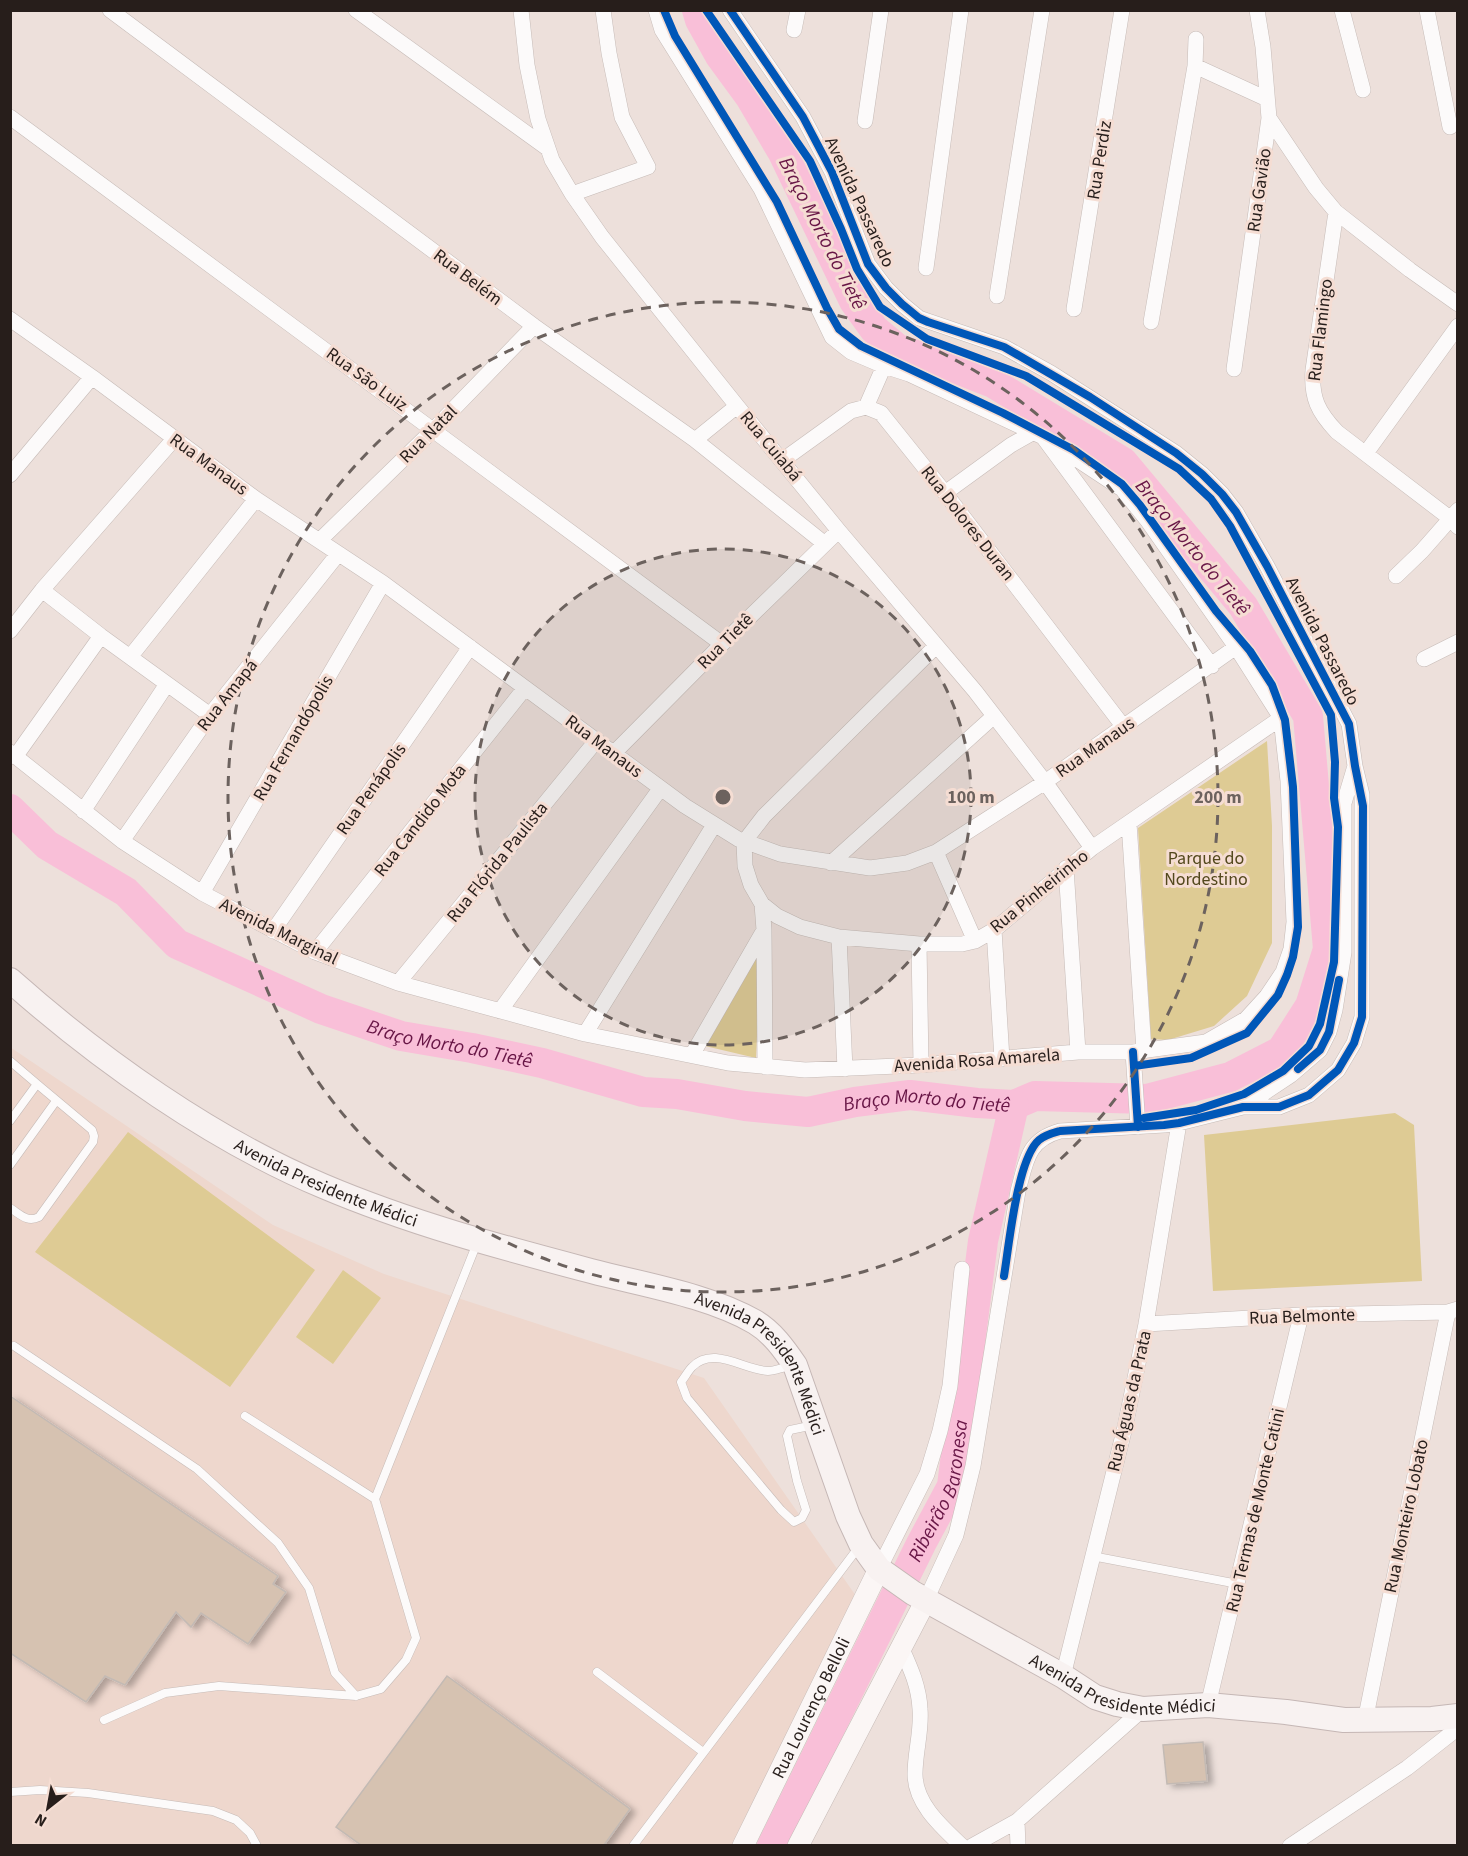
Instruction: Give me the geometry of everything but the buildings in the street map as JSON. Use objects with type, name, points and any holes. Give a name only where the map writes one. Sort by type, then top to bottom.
[{"type":"main road","name":"Avenida Presidente Médici","points":[[12,985],[115,1064],[194,1118],[247,1150],[321,1185],[390,1214],[478,1241],[685,1296],[728,1309],[757,1323],[781,1345],[795,1365],[848,1516],[861,1544],[885,1574],[1095,1697],[1143,1709],[1208,1706],[1286,1712],[1344,1720],[1458,1716]]},
{"type":"street","name":"Rua Belém","points":[[110,10],[534,326],[695,440],[825,544]]},
{"type":"street","points":[[356,10],[547,148]]},
{"type":"street","name":"Rua Cuiabá","points":[[521,10],[531,94],[547,148],[572,194],[602,237],[839,531],[994,716],[1092,848]]},
{"type":"street","points":[[572,194],[648,167],[622,117],[603,10]]},
{"type":"street","points":[[656,10],[662,30],[761,189],[832,337],[851,352],[909,374],[1035,432],[1043,438],[1212,666]]},
{"type":"street","name":"Avenida Passaredo","points":[[730,10],[803,117],[832,172],[868,264],[886,288],[902,304],[919,318],[1004,347],[1051,373],[1176,453],[1222,494],[1236,512],[1268,566],[1349,724],[1354,766],[1364,806],[1362,1017],[1354,1043],[1338,1070],[1309,1095],[1280,1107],[1243,1107],[1179,1123],[1060,1131],[1048,1134],[1030,1150],[1018,1191],[973,1466],[964,1506],[947,1557],[919,1596]]},
{"type":"street","points":[[794,30],[798,10]]},
{"type":"street","points":[[865,121],[881,10]]},
{"type":"street","points":[[926,268],[961,10]]},
{"type":"street","points":[[997,296],[1042,10]]},
{"type":"street","name":"Rua Perdiz","points":[[1074,309],[1122,10]]},
{"type":"street","name":"Rua Gavião","points":[[1234,369],[1269,118],[1263,47],[1257,10]]},
{"type":"street","points":[[1342,10],[1363,90]]},
{"type":"street","points":[[1426,10],[1450,126]]},
{"type":"street","points":[[1151,322],[1195,66],[1196,39]]},
{"type":"street","points":[[1195,66],[1267,99]]},
{"type":"street","name":"Rua São Luiz","points":[[10,117],[722,644]]},
{"type":"street","points":[[1269,118],[1316,188],[1336,212],[1458,304]]},
{"type":"street","name":"Rua Flamingo","points":[[1336,212],[1313,370],[1313,395],[1328,423],[1337,432],[1455,519]]},
{"type":"street","name":"Rua Natal","points":[[320,540],[434,429],[534,326]]},
{"type":"street","points":[[1366,453],[1458,326]]},
{"type":"street","name":"Rua Manaus","points":[[13,328],[92,377],[256,499],[382,583],[660,789],[744,842],[780,854],[862,867],[907,862],[936,852],[1045,782],[1236,648]]},
{"type":"street","points":[[783,460],[841,417],[866,407],[884,366]]},
{"type":"street","points":[[10,475],[92,377]]},
{"type":"street","points":[[695,440],[738,406]]},
{"type":"street","name":"Rua Dolores Duran","points":[[866,407],[884,416],[1123,726]]},
{"type":"street","points":[[945,493],[1011,445],[1035,432]]},
{"type":"street","points":[[10,631],[42,590],[174,439]]},
{"type":"street","points":[[1050,446],[1066,452],[1122,489],[1147,520],[1236,648],[1281,718]]},
{"type":"street","points":[[130,657],[256,499]]},
{"type":"street","points":[[1396,576],[1455,519]]},
{"type":"street","name":"Rua Tietê","points":[[613,754],[839,531]]},
{"type":"street","name":"Rua Amapá","points":[[122,841],[210,715],[338,554]]},
{"type":"street","name":"Rua Fernandópolis","points":[[202,893],[382,583]]},
{"type":"street","points":[[42,590],[210,715]]},
{"type":"street","points":[[13,754],[101,636]]},
{"type":"street","points":[[1424,659],[1458,642]]},
{"type":"street","points":[[744,842],[764,816],[936,646]]},
{"type":"street","name":"Rua Penápolis","points":[[273,931],[470,647]]},
{"type":"street","points":[[83,811],[167,684]]},
{"type":"street","name":"Rua Candido Mota","points":[[315,952],[525,688]]},
{"type":"street","points":[[831,863],[994,716]]},
{"type":"street","name":"Rua Pinheirinho","points":[[744,842],[747,874],[762,904],[777,916],[800,927],[839,937],[919,944],[949,945],[975,941],[994,930],[1092,848],[1281,718]]},
{"type":"street","name":"Avenida Rosa Amarela","points":[[585,1034],[692,1055],[797,1070],[921,1065],[1078,1052],[1139,1052],[1206,1041],[1246,1019],[1268,996],[1283,972],[1291,949],[1294,922],[1288,781],[1281,718]]},
{"type":"street","name":"Rua Flórida Paulista","points":[[398,983],[596,741]]},
{"type":"street","name":"Avenida Marginal","points":[[13,754],[122,841],[202,893],[315,952],[398,983],[585,1034]]},
{"type":"street","name":"Avenida Passaredo","points":[[1243,1107],[1291,1075],[1320,1050],[1329,1032],[1335,1010],[1344,952],[1344,803],[1354,766]]},
{"type":"street","points":[[500,1011],[660,789]]},
{"type":"street","points":[[1129,823],[1139,1052],[1138,1127]]},
{"type":"street","points":[[585,1034],[714,825]]},
{"type":"street","points":[[936,852],[975,941]]},
{"type":"street","points":[[1066,868],[1078,1052]]},
{"type":"street","points":[[762,904],[765,1067]]},
{"type":"street","points":[[692,1055],[764,930]]},
{"type":"street","points":[[994,930],[1002,1059]]},
{"type":"street","points":[[839,937],[845,1069]]},
{"type":"street","points":[[919,944],[921,1065]]},
{"type":"street","name":"Rua Águas da Prata","points":[[1062,1676],[1125,1428],[1146,1324],[1179,1123]]},
{"type":"street","points":[[885,1574],[927,1474],[940,1431],[950,1386],[962,1269]]},
{"type":"street","name":"Rua Belmonte","points":[[1146,1324],[1301,1315],[1453,1311]]},
{"type":"street","name":"Rua Monteiro Lobato","points":[[1365,1721],[1453,1311]]},
{"type":"street","name":"Rua Termas de Monte Catini","points":[[1208,1706],[1301,1315]]},
{"type":"street","name":"Rua Lourenço Belloli","points":[[743,1845],[885,1574]]},
{"type":"street","points":[[798,1845],[901,1647],[919,1596]]},
{"type":"street","points":[[901,1647],[916,1683],[920,1710],[915,1776],[923,1804],[945,1830],[962,1845]]},
{"type":"street","points":[[972,1845],[1017,1821],[1143,1709]]},
{"type":"street","points":[[1290,1845],[1407,1768],[1458,1728]]},
{"type":"street","points":[[1017,1821],[1018,1845]]},
{"type":"lane","points":[[10,1061],[92,1130],[94,1136],[93,1142],[39,1217],[30,1220],[10,1208]]},
{"type":"lane","points":[[10,1121],[38,1084]]},
{"type":"lane","points":[[10,1165],[56,1101]]},
{"type":"lane","points":[[104,1720],[165,1693],[219,1686],[356,1696],[381,1689],[406,1660],[416,1638],[375,1499],[478,1241]]},
{"type":"lane","points":[[14,1346],[196,1469],[278,1543],[309,1588],[335,1673],[356,1696]]},
{"type":"lane","points":[[795,1365],[769,1371],[750,1368],[725,1358],[705,1359],[693,1365],[681,1382],[687,1398],[699,1413],[781,1510],[794,1522],[802,1518],[806,1510],[787,1436],[790,1430],[816,1424]]},
{"type":"lane","points":[[244,1416],[375,1499]]},
{"type":"lane","points":[[633,1845],[861,1544]]},
{"type":"lane","points":[[1092,1556],[1238,1584]]},
{"type":"lane","points":[[597,1672],[703,1752]]},
{"type":"lane","points":[[10,1792],[40,1790],[88,1793],[213,1811],[236,1820],[250,1833],[257,1845]]},
{"type":"shaded area","points":[[10,1047],[273,1225],[384,1274],[704,1378],[856,1596],[733,1845],[11,1845]]},
{"type":"green space","name":"Parque do Nordestino","points":[[1267,741],[1272,826],[1272,943],[1247,996],[1214,1026],[1168,1040],[1151,1039],[1138,828]]},
{"type":"green space","points":[[761,947],[756,1058],[705,1046]]},
{"type":"green space","points":[[1395,1113],[1414,1125],[1422,1281],[1213,1291],[1204,1135]]},
{"type":"green space","points":[[128,1132],[315,1270],[230,1387],[35,1252]]},
{"type":"green space","points":[[343,1270],[381,1298],[333,1364],[296,1337]]},
{"type":"waterway","name":"Braço Morto do Tietê","points":[[10,809],[47,845],[126,892],[177,944],[321,1009],[401,1036],[542,1063],[643,1092],[677,1094],[745,1106],[808,1112],[855,1102],[910,1095],[1014,1105],[1035,1096],[1147,1099],[1230,1077],[1281,1051],[1310,1006],[1328,949],[1308,716],[1243,606],[1123,462],[993,383],[898,349],[874,329],[854,301],[783,153],[750,97],[720,56],[697,10]]},
{"type":"waterway","name":"Ribeirão Baronesa","points":[[772,1846],[952,1486],[983,1241],[1014,1105]]},
{"type":"cycle path","points":[[664,10],[675,36],[777,202],[839,329],[861,346],[1003,413],[1074,450],[1122,484],[1140,505],[1216,611],[1250,651],[1272,685],[1285,720],[1293,787],[1298,927],[1293,957],[1287,975],[1278,995],[1247,1033],[1191,1058],[1134,1066]]},
{"type":"cycle path","points":[[706,10],[810,161],[857,269],[880,307],[927,339],[1026,376],[1179,469],[1211,499],[1230,526],[1331,715],[1335,762],[1334,798],[1338,827],[1334,962],[1320,1024],[1309,1046],[1283,1071],[1244,1094],[1196,1110],[1144,1118]]},
{"type":"cycle path","points":[[730,10],[803,117],[832,172],[868,264],[886,288],[919,318],[1004,347],[1090,397],[1176,453],[1202,474],[1236,512],[1267,566],[1349,724],[1363,806],[1362,1017],[1354,1043],[1338,1070],[1309,1095],[1279,1107],[1243,1107],[1179,1123],[1060,1131],[1041,1138],[1031,1150],[1020,1183],[1004,1276]]},
{"type":"cycle path","points":[[1298,1069],[1320,1050],[1329,1032],[1339,980]]},
{"type":"cycle path","points":[[1133,1052],[1138,1127]]}]
